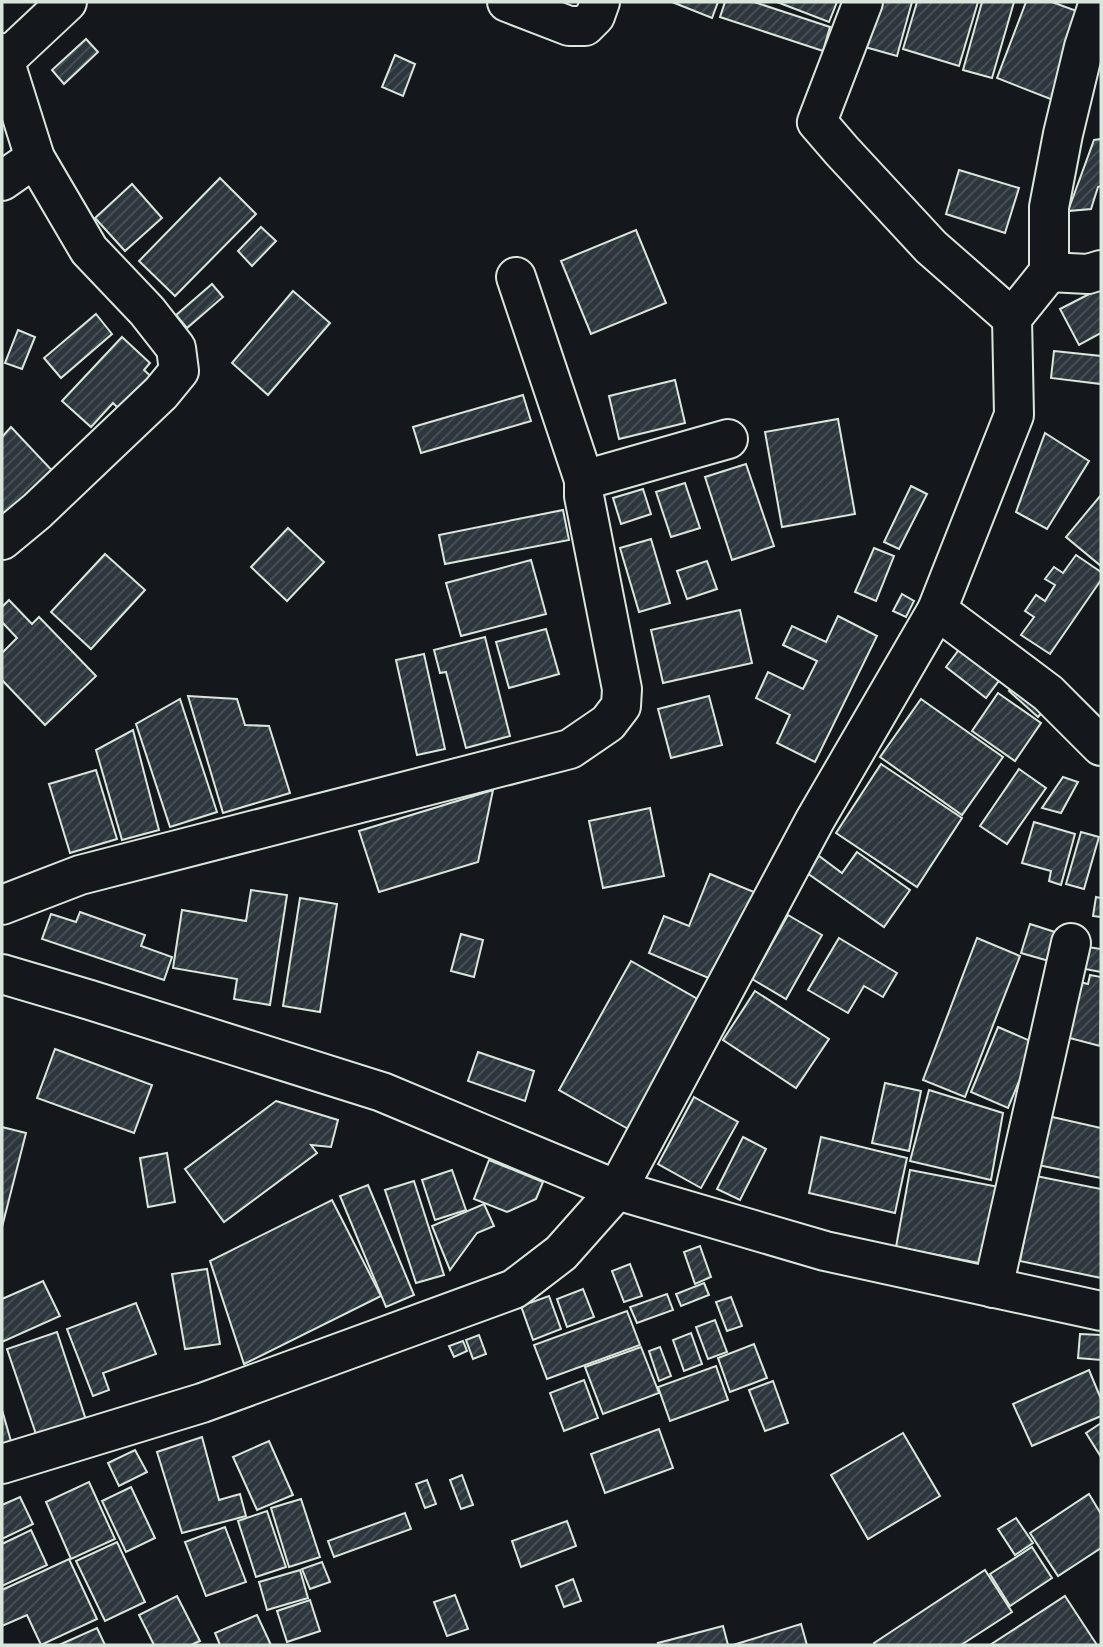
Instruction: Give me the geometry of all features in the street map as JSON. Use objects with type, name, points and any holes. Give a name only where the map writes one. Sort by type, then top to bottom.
[{"type":"street","points":[[2,540],[37,511],[161,393],[179,371],[176,348],[147,311],[89,250],[35,158],[3,57],[67,2]]},
{"type":"street","points":[[507,2],[569,26],[585,26],[595,16],[600,2]]},
{"type":"street","points":[[863,2],[817,122],[931,247],[1012,318]]},
{"type":"street","points":[[2,1464],[202,1403],[514,1289],[561,1254],[617,1190],[815,820],[937,610],[1014,415],[1012,318],[1049,272],[1049,208],[1066,121],[1084,47],[1099,2]]},
{"type":"street","points":[[2,181],[35,158]]},
{"type":"street","points":[[1049,272],[1088,274],[1101,270]]},
{"type":"street","points":[[2,905],[80,876],[570,749],[608,723],[621,706],[622,690],[584,496],[584,480],[516,277]]},
{"type":"street","points":[[584,480],[728,439]]},
{"type":"street","points":[[937,610],[1048,693],[1101,746]]},
{"type":"street","points":[[993,1288],[1071,943]]},
{"type":"street","points":[[2,974],[382,1092],[617,1190],[825,1251],[1101,1311]]},
{"type":"building","points":[[672,2],[718,2],[712,18]]},
{"type":"building","points":[[725,2],[754,2],[830,27],[823,51],[720,17]]},
{"type":"building","points":[[777,2],[837,2],[829,22]]},
{"type":"building","points":[[877,2],[912,2],[897,56],[865,47]]},
{"type":"building","points":[[917,2],[978,2],[959,66],[903,49]]},
{"type":"building","points":[[982,2],[1014,2],[992,78],[963,70]]},
{"type":"building","points":[[1026,2],[1052,2],[1085,14],[1053,100],[997,78]]},
{"type":"building","points":[[86,39],[98,52],[64,84],[52,70]]},
{"type":"building","points":[[395,55],[415,64],[403,96],[382,87]]},
{"type":"building","points":[[1101,139],[1101,186],[1098,187],[1091,209],[1068,211],[1094,140]]},
{"type":"building","points":[[959,170],[1019,188],[1005,233],[946,214]]},
{"type":"building","points":[[220,178],[256,214],[175,296],[139,261]]},
{"type":"building","points":[[132,184],[162,218],[125,251],[95,218]]},
{"type":"building","points":[[261,227],[276,241],[252,266],[238,251]]},
{"type":"building","points":[[636,230],[666,303],[591,334],[561,261]]},
{"type":"building","points":[[212,284],[223,297],[187,328],[176,315]]},
{"type":"building","points":[[1101,288],[1101,333],[1079,345],[1060,309]]},
{"type":"building","points":[[293,291],[330,323],[268,395],[232,363]]},
{"type":"building","points":[[96,314],[112,334],[61,378],[44,358]]},
{"type":"building","points":[[18,330],[35,337],[22,369],[5,363]]},
{"type":"building","points":[[122,337],[150,363],[144,370],[161,386],[130,420],[113,403],[91,427],[62,401]]},
{"type":"building","points":[[1054,351],[1101,356],[1101,384],[1051,378]]},
{"type":"building","points":[[675,380],[685,423],[619,439],[609,396]]},
{"type":"building","points":[[523,395],[531,421],[421,453],[413,427]]},
{"type":"building","points":[[838,419],[855,514],[782,527],[765,432]]},
{"type":"building","points":[[11,427],[60,479],[2,517],[2,437]]},
{"type":"building","points":[[1045,433],[1089,461],[1047,529],[1016,512]]},
{"type":"building","points":[[746,464],[774,546],[732,560],[705,477]]},
{"type":"building","points":[[685,483],[700,528],[671,537],[656,492]]},
{"type":"building","points":[[911,486],[927,494],[899,549],[884,542]]},
{"type":"building","points":[[643,489],[651,514],[621,524],[613,498]]},
{"type":"building","points":[[1101,495],[1101,566],[1066,537]]},
{"type":"building","points":[[563,510],[569,540],[445,564],[439,535]]},
{"type":"building","points":[[288,528],[324,562],[287,601],[251,567]]},
{"type":"building","points":[[651,539],[670,603],[639,612],[620,548]]},
{"type":"building","points":[[874,548],[894,556],[876,601],[855,592]]},
{"type":"building","points":[[105,554],[145,590],[91,649],[51,612]]},
{"type":"building","points":[[1076,555],[1101,572],[1101,580],[1050,654],[1021,635],[1034,617],[1025,611],[1036,595],[1045,601],[1055,585],[1045,579],[1054,567],[1063,573]]},
{"type":"building","points":[[531,560],[546,614],[461,636],[446,583]]},
{"type":"building","points":[[707,561],[717,589],[687,599],[677,571]]},
{"type":"building","points":[[902,594],[914,601],[906,617],[893,611]]},
{"type":"building","points":[[9,600],[32,624],[39,617],[96,676],[45,725],[2,680],[2,653],[17,638],[2,622],[2,607]]},
{"type":"building","points":[[740,610],[752,663],[663,683],[651,630]]},
{"type":"building","points":[[838,616],[877,636],[815,762],[777,743],[790,715],[756,698],[768,672],[803,689],[817,661],[783,645],[792,626],[826,642]]},
{"type":"building","points":[[546,629],[559,674],[509,688],[496,642]]},
{"type":"building","points":[[485,637],[510,736],[466,748],[446,672],[440,673],[434,650]]},
{"type":"building","points":[[961,647],[1001,678],[986,698],[946,667]]},
{"type":"building","points":[[424,654],[445,749],[417,755],[396,660]]},
{"type":"building","points":[[1020,679],[1049,705],[1038,717],[1009,691]]},
{"type":"building","points":[[998,693],[1041,723],[1015,761],[972,731]]},
{"type":"building","points":[[188,696],[237,699],[245,725],[269,726],[290,793],[223,813]]},
{"type":"building","points":[[709,696],[722,745],[671,758],[658,709]]},
{"type":"building","points":[[180,699],[217,812],[170,827],[136,724]]},
{"type":"building","points":[[921,699],[1003,757],[962,815],[880,757]]},
{"type":"building","points":[[133,730],[159,830],[122,840],[96,750]]},
{"type":"building","points":[[881,764],[962,818],[917,887],[836,833]]},
{"type":"building","points":[[1019,769],[1046,788],[1007,844],[980,826]]},
{"type":"building","points":[[96,770],[117,839],[70,853],[49,784]]},
{"type":"building","points":[[1063,777],[1078,782],[1061,813],[1042,808]]},
{"type":"building","points":[[493,790],[478,862],[379,892],[359,831]]},
{"type":"building","points":[[650,808],[664,876],[603,888],[589,821]]},
{"type":"building","points":[[1034,822],[1075,834],[1061,885],[1049,881],[1051,871],[1022,863]]},
{"type":"building","points":[[1081,832],[1099,837],[1084,889],[1066,884]]},
{"type":"building","points":[[857,852],[910,890],[884,927],[807,873],[819,856],[842,873]]},
{"type":"building","points":[[710,874],[754,892],[718,982],[649,953],[664,916],[689,926]]},
{"type":"building","points":[[251,890],[287,895],[270,1005],[234,999],[237,979],[173,968],[182,910],[246,921]]},
{"type":"building","points":[[1096,897],[1101,898],[1101,917],[1093,916]]},
{"type":"building","points":[[300,898],[337,904],[320,1012],[283,1006]]},
{"type":"building","points":[[80,912],[145,935],[141,946],[172,957],[164,980],[42,939],[51,914],[76,922]]},
{"type":"building","points":[[788,915],[822,935],[786,999],[752,979]]},
{"type":"building","points":[[1030,924],[1058,933],[1049,961],[1021,953]]},
{"type":"building","points":[[461,934],[483,940],[474,977],[451,971]]},
{"type":"building","points":[[839,938],[897,973],[883,997],[864,986],[848,1013],[808,990]]},
{"type":"building","points":[[977,938],[1020,956],[965,1097],[923,1080]]},
{"type":"building","points":[[1088,947],[1101,949],[1101,972],[1085,969]]},
{"type":"building","points":[[631,961],[701,1001],[630,1130],[559,1090]]},
{"type":"building","points":[[1090,975],[1101,977],[1100,1046],[1062,1036],[1076,981],[1088,984]]},
{"type":"building","points":[[755,991],[829,1039],[796,1088],[723,1040]]},
{"type":"building","points":[[998,1027],[1035,1043],[1008,1108],[971,1092]]},
{"type":"building","points":[[55,1049],[152,1085],[134,1133],[37,1098]]},
{"type":"building","points":[[478,1052],[534,1071],[525,1101],[468,1081]]},
{"type":"building","points":[[885,1083],[921,1091],[909,1151],[872,1143]]},
{"type":"building","points":[[929,1090],[1003,1113],[991,1180],[910,1161]]},
{"type":"building","points":[[694,1097],[738,1122],[701,1188],[658,1164]]},
{"type":"building","points":[[276,1101],[338,1120],[331,1147],[311,1145],[317,1153],[224,1222],[185,1169]]},
{"type":"building","points":[[1048,1116],[1101,1128],[1101,1178],[1038,1165]]},
{"type":"building","points":[[2,1127],[26,1133],[2,1227]]},
{"type":"building","points":[[743,1137],[766,1149],[740,1200],[717,1189]]},
{"type":"building","points":[[821,1137],[907,1158],[895,1213],[809,1193]]},
{"type":"building","points":[[167,1153],[175,1202],[148,1207],[140,1158]]},
{"type":"building","points":[[489,1160],[543,1182],[536,1199],[507,1212],[474,1199]]},
{"type":"building","points":[[452,1170],[466,1210],[435,1220],[422,1180]]},
{"type":"building","points":[[910,1170],[999,1187],[984,1264],[896,1247]]},
{"type":"building","points":[[1036,1176],[1101,1189],[1101,1278],[1020,1261]]},
{"type":"building","points":[[414,1181],[444,1275],[416,1283],[385,1190]]},
{"type":"building","points":[[368,1185],[414,1295],[386,1307],[340,1196]]},
{"type":"building","points":[[332,1200],[381,1296],[244,1364],[210,1261]]},
{"type":"building","points":[[484,1204],[494,1226],[477,1233],[450,1270],[432,1226]]},
{"type":"building","points":[[700,1246],[711,1277],[695,1284],[684,1252]]},
{"type":"building","points":[[630,1264],[642,1296],[624,1302],[612,1271]]},
{"type":"building","points":[[207,1269],[220,1344],[185,1349],[172,1274]]},
{"type":"building","points":[[43,1281],[60,1316],[2,1342],[2,1299]]},
{"type":"building","points":[[704,1283],[709,1295],[681,1306],[676,1294]]},
{"type":"building","points":[[583,1289],[594,1317],[567,1327],[557,1299]]},
{"type":"building","points":[[667,1294],[673,1310],[637,1323],[630,1307]]},
{"type":"building","points":[[549,1296],[561,1329],[533,1340],[521,1306]]},
{"type":"building","points":[[731,1297],[742,1326],[727,1331],[716,1302]]},
{"type":"building","points":[[136,1303],[156,1354],[103,1373],[109,1390],[93,1396],[67,1329]]},
{"type":"building","points":[[627,1311],[640,1345],[547,1379],[534,1345]]},
{"type":"building","points":[[715,1320],[727,1352],[708,1359],[696,1327]]},
{"type":"building","points":[[57,1332],[86,1420],[37,1437],[7,1349]]},
{"type":"building","points":[[691,1333],[702,1364],[684,1371],[673,1340]]},
{"type":"building","points":[[1080,1334],[1101,1335],[1101,1360],[1078,1358]]},
{"type":"building","points":[[479,1335],[486,1354],[473,1359],[466,1340]]},
{"type":"building","points":[[463,1341],[467,1351],[454,1357],[449,1346]]},
{"type":"building","points":[[754,1344],[767,1378],[730,1392],[718,1358]]},
{"type":"building","points":[[641,1347],[659,1393],[603,1414],[585,1367]]},
{"type":"building","points":[[660,1347],[671,1376],[659,1381],[649,1351]]},
{"type":"building","points":[[716,1366],[728,1400],[670,1421],[658,1387]]},
{"type":"building","points":[[1089,1370],[1101,1399],[1101,1416],[1032,1446],[1013,1404]]},
{"type":"building","points":[[584,1380],[598,1418],[564,1431],[550,1393]]},
{"type":"building","points":[[773,1381],[788,1423],[765,1431],[749,1390]]},
{"type":"building","points":[[2,1410],[15,1455],[2,1459]]},
{"type":"building","points":[[1101,1423],[1101,1457],[1086,1433]]},
{"type":"building","points":[[659,1429],[673,1468],[605,1493],[591,1454]]},
{"type":"building","points":[[903,1433],[940,1496],[868,1539],[831,1475]]},
{"type":"building","points":[[202,1437],[219,1500],[240,1494],[246,1516],[182,1533],[157,1452]]},
{"type":"building","points":[[269,1441],[293,1495],[257,1510],[233,1457]]},
{"type":"building","points":[[135,1450],[147,1472],[119,1486],[108,1463]]},
{"type":"building","points":[[462,1475],[473,1505],[461,1509],[450,1480]]},
{"type":"building","points":[[427,1480],[436,1504],[425,1508],[416,1484]]},
{"type":"building","points":[[89,1482],[115,1539],[71,1559],[46,1502]]},
{"type":"building","points":[[131,1487],[155,1538],[126,1552],[102,1501]]},
{"type":"building","points":[[1089,1494],[1101,1514],[1101,1548],[1058,1576],[1030,1533]]},
{"type":"building","points":[[20,1497],[33,1524],[2,1539],[2,1505]]},
{"type":"building","points":[[301,1499],[320,1557],[289,1567],[271,1508]]},
{"type":"building","points":[[267,1511],[286,1567],[256,1577],[238,1521]]},
{"type":"building","points":[[405,1513],[411,1529],[334,1557],[328,1541]]},
{"type":"building","points":[[1016,1518],[1033,1543],[1015,1555],[998,1529]]},
{"type":"building","points":[[567,1521],[576,1546],[521,1567],[512,1541]]},
{"type":"building","points":[[225,1527],[246,1582],[206,1596],[185,1542]]},
{"type":"building","points":[[31,1530],[47,1565],[2,1586],[2,1544]]},
{"type":"building","points":[[117,1542],[145,1602],[105,1621],[76,1561]]},
{"type":"building","points":[[1032,1547],[1052,1578],[1010,1606],[990,1574]]},
{"type":"building","points":[[69,1559],[97,1619],[41,1645],[27,1615],[2,1626],[2,1590]]},
{"type":"building","points":[[322,1562],[330,1582],[310,1589],[302,1569]]},
{"type":"building","points":[[300,1570],[308,1598],[267,1610],[259,1582]]},
{"type":"building","points":[[985,1570],[1012,1612],[961,1645],[875,1645],[874,1643]]},
{"type":"building","points":[[573,1579],[581,1601],[564,1607],[556,1586]]},
{"type":"building","points":[[455,1595],[468,1629],[447,1636],[434,1602]]},
{"type":"building","points":[[177,1596],[200,1641],[191,1645],[154,1645],[139,1615]]},
{"type":"building","points":[[1065,1596],[1097,1645],[990,1645]]},
{"type":"building","points":[[310,1600],[320,1631],[287,1642],[277,1611]]},
{"type":"building","points":[[257,1615],[271,1645],[220,1645],[215,1633]]},
{"type":"building","points":[[801,1624],[807,1645],[733,1645]]},
{"type":"building","points":[[723,1626],[728,1645],[658,1643]]},
{"type":"building","points":[[97,1628],[105,1645],[59,1645]]}]
